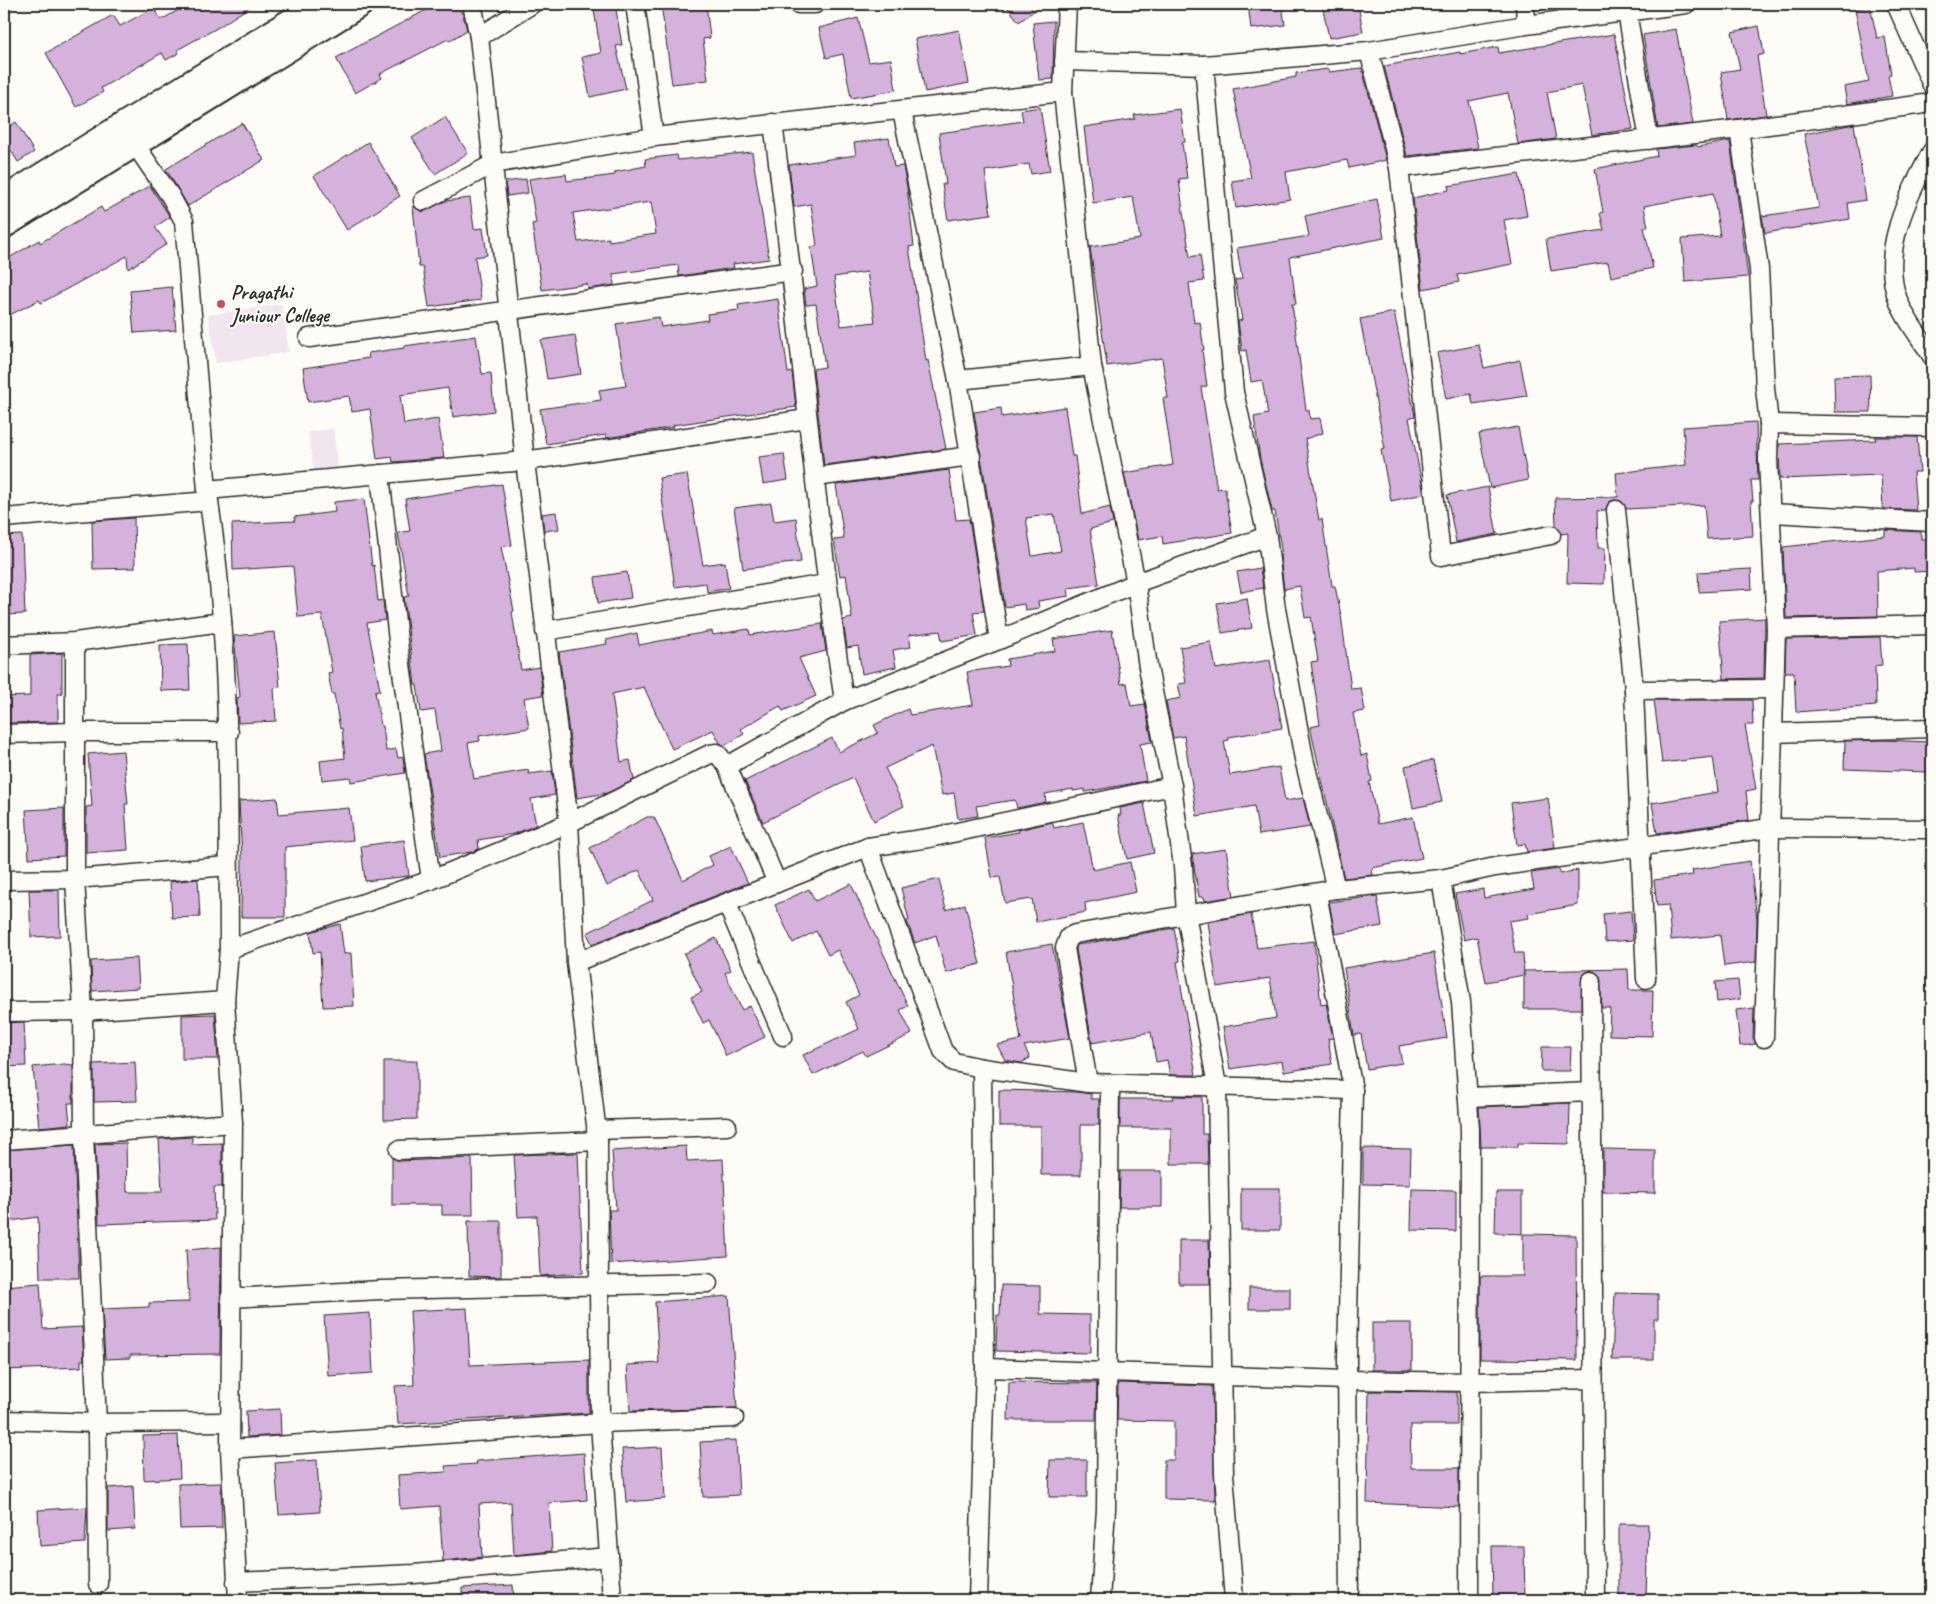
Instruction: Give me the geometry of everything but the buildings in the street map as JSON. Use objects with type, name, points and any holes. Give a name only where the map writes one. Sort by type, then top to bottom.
[{"type":"main road","points":[[4,200],[120,126],[194,84],[318,4]]},
{"type":"main road","points":[[4,225],[134,143],[205,102],[360,4]]},
{"type":"street","points":[[472,4],[479,36],[507,309],[569,823],[576,962],[597,1136],[600,1423],[612,1600]]},
{"type":"street","points":[[479,36],[532,4]]},
{"type":"street","points":[[635,4],[654,137]]},
{"type":"street","points":[[798,4],[811,6],[815,4]]},
{"type":"street","points":[[1067,4],[1063,92],[1092,366],[1136,583],[1148,666],[1172,786],[1183,866],[1186,914],[1217,1086],[1224,1474],[1234,1600]]},
{"type":"street","points":[[1525,4],[1526,25]]},
{"type":"street","points":[[1064,62],[1204,65],[1369,51],[1526,25],[1686,4]]},
{"type":"street","points":[[1896,4],[1932,85]]},
{"type":"street","points":[[1627,12],[1649,140]]},
{"type":"street","points":[[1369,51],[1399,168],[1441,556],[1550,535]]},
{"type":"street","points":[[1204,65],[1234,392],[1267,536],[1276,609],[1304,759],[1336,890]]},
{"type":"street","points":[[423,201],[493,164],[654,137],[1063,92]]},
{"type":"street","points":[[1399,168],[1649,140],[1932,104]]},
{"type":"street","points":[[902,111],[958,380],[999,640]]},
{"type":"street","points":[[773,123],[792,272],[826,584],[844,701]]},
{"type":"street","points":[[1739,129],[1759,269],[1765,388],[1769,424],[1768,459],[1776,629],[1764,1038]]},
{"type":"street","points":[[134,143],[171,197],[184,221],[208,495],[222,622],[228,732],[229,949],[225,1002],[233,1123],[230,1449],[238,1600]]},
{"type":"street","points":[[1932,152],[1913,188],[1899,223],[1893,254],[1893,281],[1898,301],[1932,356]]},
{"type":"street","points":[[309,338],[507,309],[792,272]]},
{"type":"street","points":[[958,380],[1092,366]]},
{"type":"street","points":[[4,518],[380,474],[525,461],[807,419]]},
{"type":"street","points":[[1769,424],[1932,427]]},
{"type":"street","points":[[815,477],[971,456]]},
{"type":"street","points":[[380,474],[399,650],[431,880]]},
{"type":"street","points":[[1616,510],[1634,690],[1646,979]]},
{"type":"street","points":[[1772,513],[1932,522]]},
{"type":"street","points":[[728,766],[844,701],[999,640],[1136,583],[1267,536]]},
{"type":"street","points":[[545,631],[826,584]]},
{"type":"street","points":[[4,645],[75,642],[222,622]]},
{"type":"street","points":[[1776,629],[1932,625]]},
{"type":"street","points":[[75,642],[75,879],[83,1011],[84,1134],[97,1423],[98,1584]]},
{"type":"street","points":[[1634,690],[1773,689]]},
{"type":"street","points":[[1773,733],[1932,728]]},
{"type":"street","points":[[4,734],[228,732]]},
{"type":"street","points":[[229,949],[431,880],[569,823],[710,754],[717,753],[721,755],[728,766],[777,883]]},
{"type":"street","points":[[576,962],[868,847],[929,838],[1172,786]]},
{"type":"street","points":[[1088,1083],[1066,942],[1075,934],[1336,890],[1441,879],[1495,867],[1770,828],[1932,829]]},
{"type":"street","points":[[868,847],[943,1051],[954,1062],[982,1068],[1088,1083],[1353,1090]]},
{"type":"street","points":[[4,880],[75,879],[228,866]]},
{"type":"street","points":[[1441,879],[1462,1002],[1470,1130],[1469,1600]]},
{"type":"street","points":[[1317,893],[1353,1090],[1347,1380],[1349,1600]]},
{"type":"street","points":[[727,904],[783,1036]]},
{"type":"street","points":[[1591,981],[1595,1600]]},
{"type":"street","points":[[4,1012],[83,1011],[225,1002]]},
{"type":"street","points":[[978,1600],[985,1368],[982,1068]]},
{"type":"street","points":[[1100,1600],[1106,1509],[1110,1084]]},
{"type":"street","points":[[1468,1098],[1591,1092]]},
{"type":"street","points":[[4,1140],[233,1123]]},
{"type":"street","points":[[400,1150],[727,1126]]},
{"type":"street","points":[[230,1298],[381,1290],[708,1283]]},
{"type":"street","points":[[985,1368],[1107,1370],[1347,1380],[1470,1382],[1593,1378]]},
{"type":"street","points":[[230,1449],[600,1423],[734,1418]]},
{"type":"street","points":[[4,1420],[97,1423],[230,1422]]},
{"type":"street","points":[[236,1582],[414,1574],[609,1557]]},
{"type":"shaded area","points":[[282,304],[289,352],[216,363],[208,315]]},
{"type":"shaded area","points":[[333,429],[338,467],[314,470],[308,432]]},
{"type":"place","name":"Pragathi Juniour College","points":[[221,304]]}]
